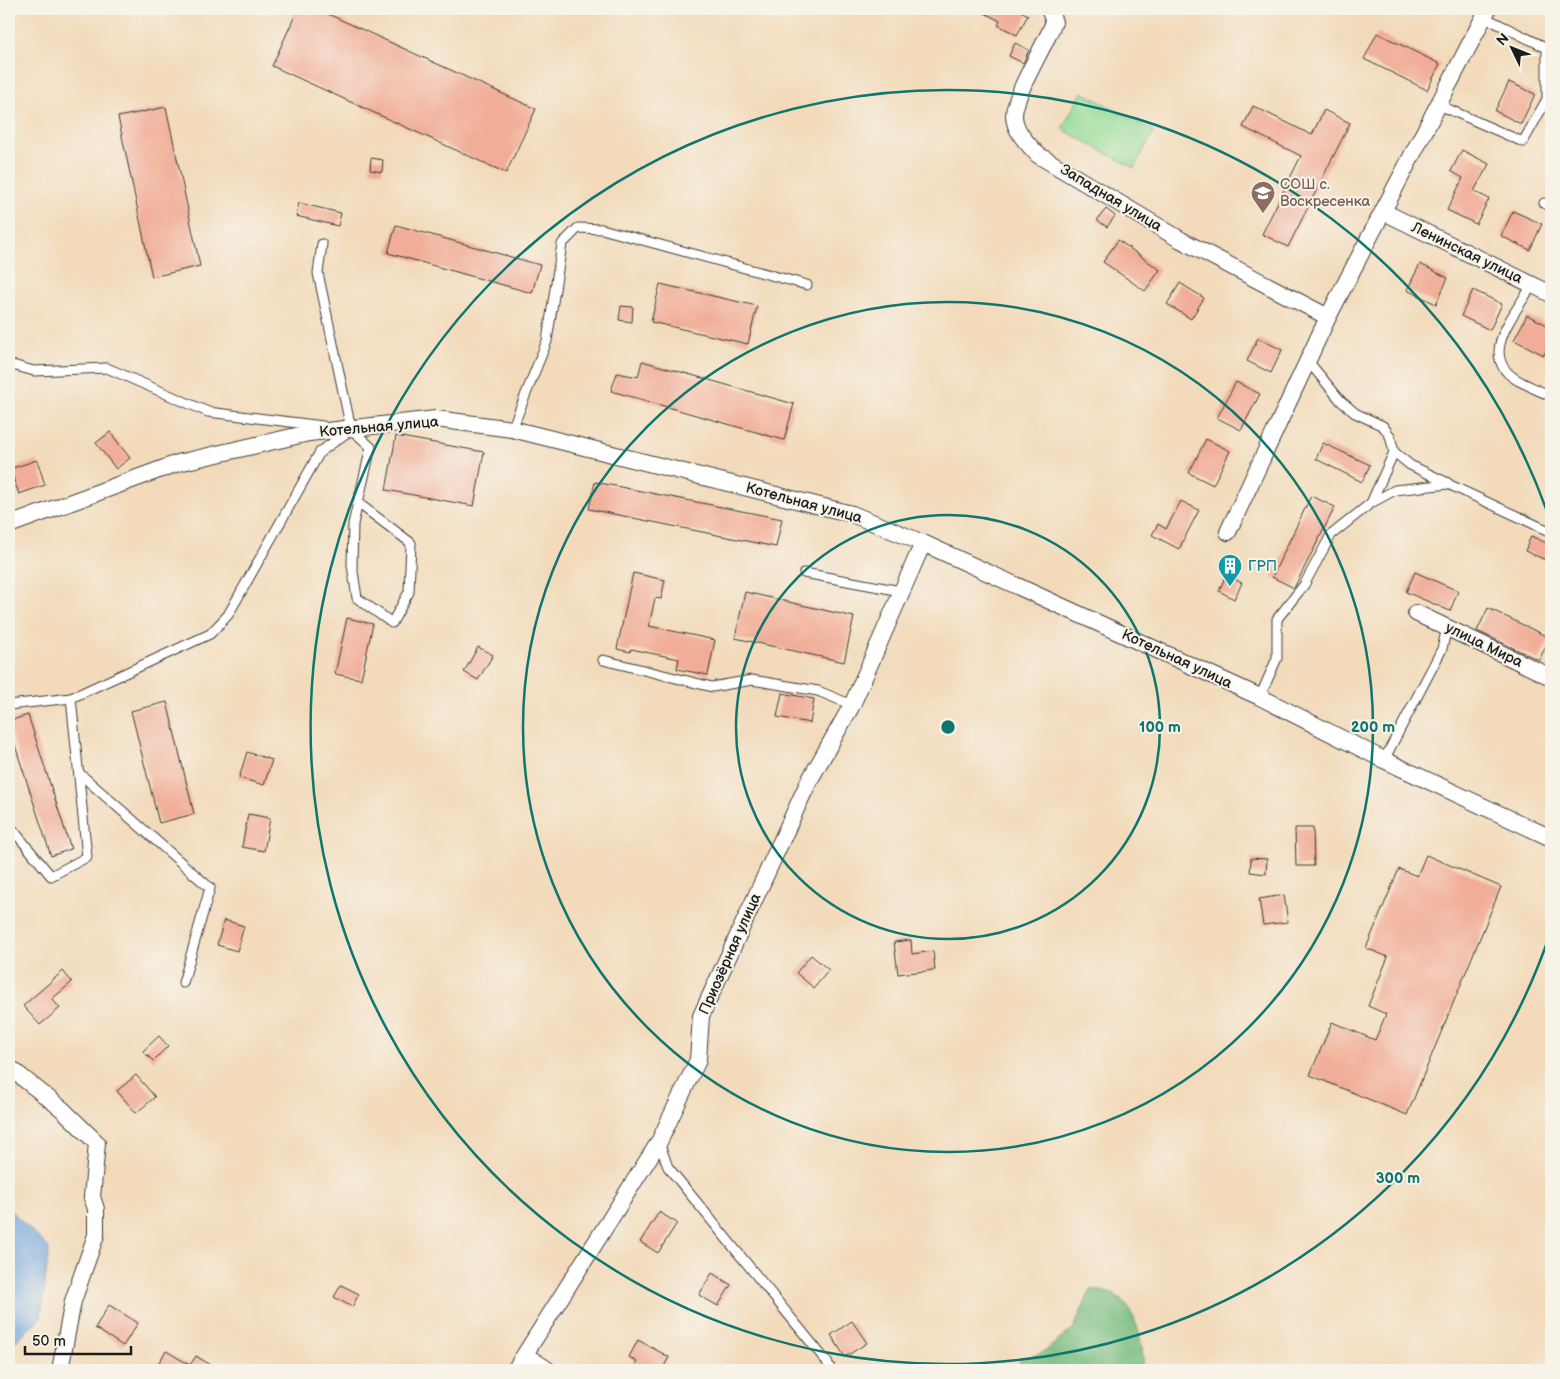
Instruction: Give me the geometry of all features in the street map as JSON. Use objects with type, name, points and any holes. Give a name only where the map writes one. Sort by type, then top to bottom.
[{"type":"street","name":"Западная улица","points":[[1050,9],[1054,22],[1020,94],[1014,116],[1021,136],[1038,155],[1181,240],[1328,317]]},
{"type":"street","points":[[1228,532],[1328,317],[1486,13]]},
{"type":"street","name":"Ленинская улица","points":[[1384,212],[1551,294]]},
{"type":"street","name":"Котельная улица","points":[[9,525],[178,463],[309,433],[436,420],[512,429],[852,514],[923,543],[1260,697],[1384,760],[1551,838]]},
{"type":"street","name":"Приозёрная улица","points":[[515,1370],[659,1142],[698,1060],[701,1016],[808,784],[852,704],[923,543]]},
{"type":"street","name":"улица Мира","points":[[1416,613],[1551,677]]},
{"type":"street","points":[[9,1067],[62,1109],[97,1143],[92,1197],[96,1209],[96,1235],[73,1301],[60,1370]]},
{"type":"street","points":[[525,1354],[548,1370]]},
{"type":"lane","points":[[1438,105],[1523,142],[1547,99],[1549,49],[1486,13]]},
{"type":"lane","points":[[512,429],[547,341],[562,244],[578,228],[602,229],[807,285]]},
{"type":"lane","points":[[322,244],[318,273],[351,429]]},
{"type":"lane","points":[[1532,285],[1498,343],[1499,362],[1512,378],[1551,395]]},
{"type":"lane","points":[[1308,361],[1341,401],[1354,413],[1383,426],[1390,436],[1394,452],[1410,465],[1551,532]]},
{"type":"lane","points":[[9,364],[34,371],[107,368],[208,412],[351,429],[371,447],[353,524],[352,565],[357,598],[392,623],[409,592],[411,543],[358,503]]},
{"type":"lane","points":[[9,705],[71,698],[210,634],[228,615],[320,452],[351,429]]},
{"type":"lane","points":[[1371,503],[1394,452]]},
{"type":"lane","points":[[1260,697],[1277,658],[1277,619],[1304,585],[1331,535],[1371,503],[1395,490],[1448,484]]},
{"type":"lane","points":[[804,573],[901,591]]},
{"type":"lane","points":[[1384,760],[1442,649],[1447,627]]},
{"type":"lane","points":[[603,660],[712,687],[752,680],[818,690],[852,704]]},
{"type":"lane","points":[[9,824],[51,876],[87,857],[71,698]]},
{"type":"lane","points":[[79,773],[210,888],[183,983]]},
{"type":"lane","points":[[659,1142],[668,1167],[827,1362],[831,1370]]},
{"type":"green space","points":[[1082,92],[1154,131],[1134,168],[1062,129]]},
{"type":"green space","points":[[1091,1289],[1115,1295],[1125,1303],[1135,1320],[1138,1330],[1144,1370],[1020,1370],[1020,1360],[1044,1352],[1074,1328]]},
{"type":"water","points":[[9,1209],[49,1248],[41,1318],[9,1347]]},
{"type":"building","points":[[298,9],[317,9],[536,109],[506,173],[272,66]]},
{"type":"building","points":[[977,9],[1017,9],[1028,15],[1017,35],[998,25],[1000,21]]},
{"type":"building","points":[[1377,33],[1440,64],[1427,90],[1364,59]]},
{"type":"building","points":[[1015,43],[1029,50],[1023,63],[1009,56]]},
{"type":"building","points":[[1509,82],[1535,94],[1521,124],[1495,111]]},
{"type":"building","points":[[1253,106],[1312,135],[1324,110],[1350,123],[1288,247],[1262,234],[1301,156],[1243,127]]},
{"type":"building","points":[[166,107],[200,266],[152,277],[118,117]]},
{"type":"building","points":[[1462,150],[1489,164],[1474,191],[1489,199],[1476,224],[1447,210],[1463,178],[1451,171]]},
{"type":"building","points":[[371,158],[383,160],[382,172],[370,170]]},
{"type":"building","points":[[299,203],[341,213],[338,226],[296,216]]},
{"type":"building","points":[[1106,209],[1115,216],[1107,227],[1097,220]]},
{"type":"building","points":[[1513,211],[1542,224],[1530,250],[1501,236]]},
{"type":"building","points":[[396,225],[540,265],[532,293],[388,253]]},
{"type":"building","points":[[1118,240],[1160,270],[1145,291],[1103,262]]},
{"type":"building","points":[[1420,264],[1448,278],[1436,304],[1407,290]]},
{"type":"building","points":[[1180,283],[1204,298],[1191,319],[1167,304]]},
{"type":"building","points":[[660,284],[757,306],[748,344],[651,322]]},
{"type":"building","points":[[1473,290],[1502,304],[1490,330],[1461,316]]},
{"type":"building","points":[[621,306],[633,307],[632,322],[619,320]]},
{"type":"building","points":[[1527,315],[1551,327],[1551,340],[1544,355],[1514,340]]},
{"type":"building","points":[[1258,338],[1282,350],[1271,373],[1247,361]]},
{"type":"building","points":[[642,361],[794,404],[784,440],[611,391],[617,373],[638,377]]},
{"type":"building","points":[[1236,382],[1260,394],[1241,430],[1217,418]]},
{"type":"building","points":[[110,432],[130,458],[116,469],[96,443]]},
{"type":"building","points":[[396,436],[484,452],[474,506],[386,490]]},
{"type":"building","points":[[1206,439],[1230,451],[1213,485],[1189,473]]},
{"type":"building","points":[[1323,443],[1370,465],[1362,482],[1316,459]]},
{"type":"building","points":[[37,460],[45,485],[19,494],[10,469]]},
{"type":"building","points":[[595,482],[782,519],[776,547],[589,509]]},
{"type":"building","points":[[1311,496],[1335,507],[1294,588],[1272,577]]},
{"type":"building","points":[[1181,501],[1199,510],[1179,549],[1152,535],[1158,524],[1166,529]]},
{"type":"building","points":[[1531,536],[1551,545],[1548,561],[1525,551]]},
{"type":"building","points":[[1415,572],[1458,591],[1450,611],[1406,592]]},
{"type":"building","points":[[633,573],[665,580],[661,599],[655,598],[649,626],[715,640],[708,675],[677,669],[679,659],[631,649],[630,652],[617,649]]},
{"type":"building","name":"ГРП","points":[[1226,575],[1242,583],[1234,599],[1219,591]]},
{"type":"building","points":[[745,592],[854,617],[844,662],[735,638]]},
{"type":"building","points":[[1488,608],[1550,638],[1539,660],[1477,631]]},
{"type":"building","points":[[347,618],[373,624],[361,679],[335,674]]},
{"type":"building","points":[[478,647],[493,655],[478,680],[464,672]]},
{"type":"building","points":[[782,693],[814,699],[810,723],[777,717]]},
{"type":"building","points":[[167,702],[194,814],[159,823],[131,711]]},
{"type":"building","points":[[28,715],[71,849],[51,856],[9,727],[9,721]]},
{"type":"building","points":[[247,752],[272,760],[264,785],[239,778]]},
{"type":"building","points":[[248,814],[270,818],[264,851],[242,847]]},
{"type":"building","points":[[1295,828],[1313,828],[1314,866],[1296,866]]},
{"type":"building","points":[[1426,855],[1501,887],[1407,1115],[1310,1075],[1332,1022],[1375,1040],[1386,1014],[1368,1006],[1388,957],[1366,948],[1399,869],[1417,876]]},
{"type":"building","points":[[1251,858],[1267,859],[1266,874],[1250,872]]},
{"type":"building","points":[[1284,895],[1288,922],[1263,925],[1259,899]]},
{"type":"building","points":[[224,920],[244,926],[237,951],[217,945]]},
{"type":"building","points":[[911,940],[912,954],[933,951],[935,970],[898,974],[894,942]]},
{"type":"building","points":[[811,955],[829,970],[814,988],[796,973]]},
{"type":"building","points":[[63,971],[72,982],[52,999],[60,1008],[40,1025],[23,1006]]},
{"type":"building","points":[[159,1036],[168,1046],[153,1061],[143,1051]]},
{"type":"building","points":[[136,1075],[155,1097],[136,1113],[117,1091]]},
{"type":"building","points":[[659,1212],[677,1223],[658,1253],[640,1242]]},
{"type":"building","points":[[712,1273],[731,1285],[718,1306],[699,1295]]},
{"type":"building","points":[[341,1285],[359,1294],[352,1307],[334,1297]]},
{"type":"building","points":[[109,1305],[138,1323],[123,1346],[95,1328]]},
{"type":"building","points":[[852,1321],[867,1343],[845,1357],[831,1335]]},
{"type":"building","points":[[638,1340],[669,1357],[662,1370],[632,1370],[637,1362],[629,1357]]},
{"type":"building","points":[[166,1351],[190,1365],[196,1356],[219,1370],[162,1370],[156,1367]]},
{"type":"place","name":"СОШ с. Воскресенка","points":[[1263,214]]},
{"type":"place","name":"ГРП","points":[[1230,587]]}]
